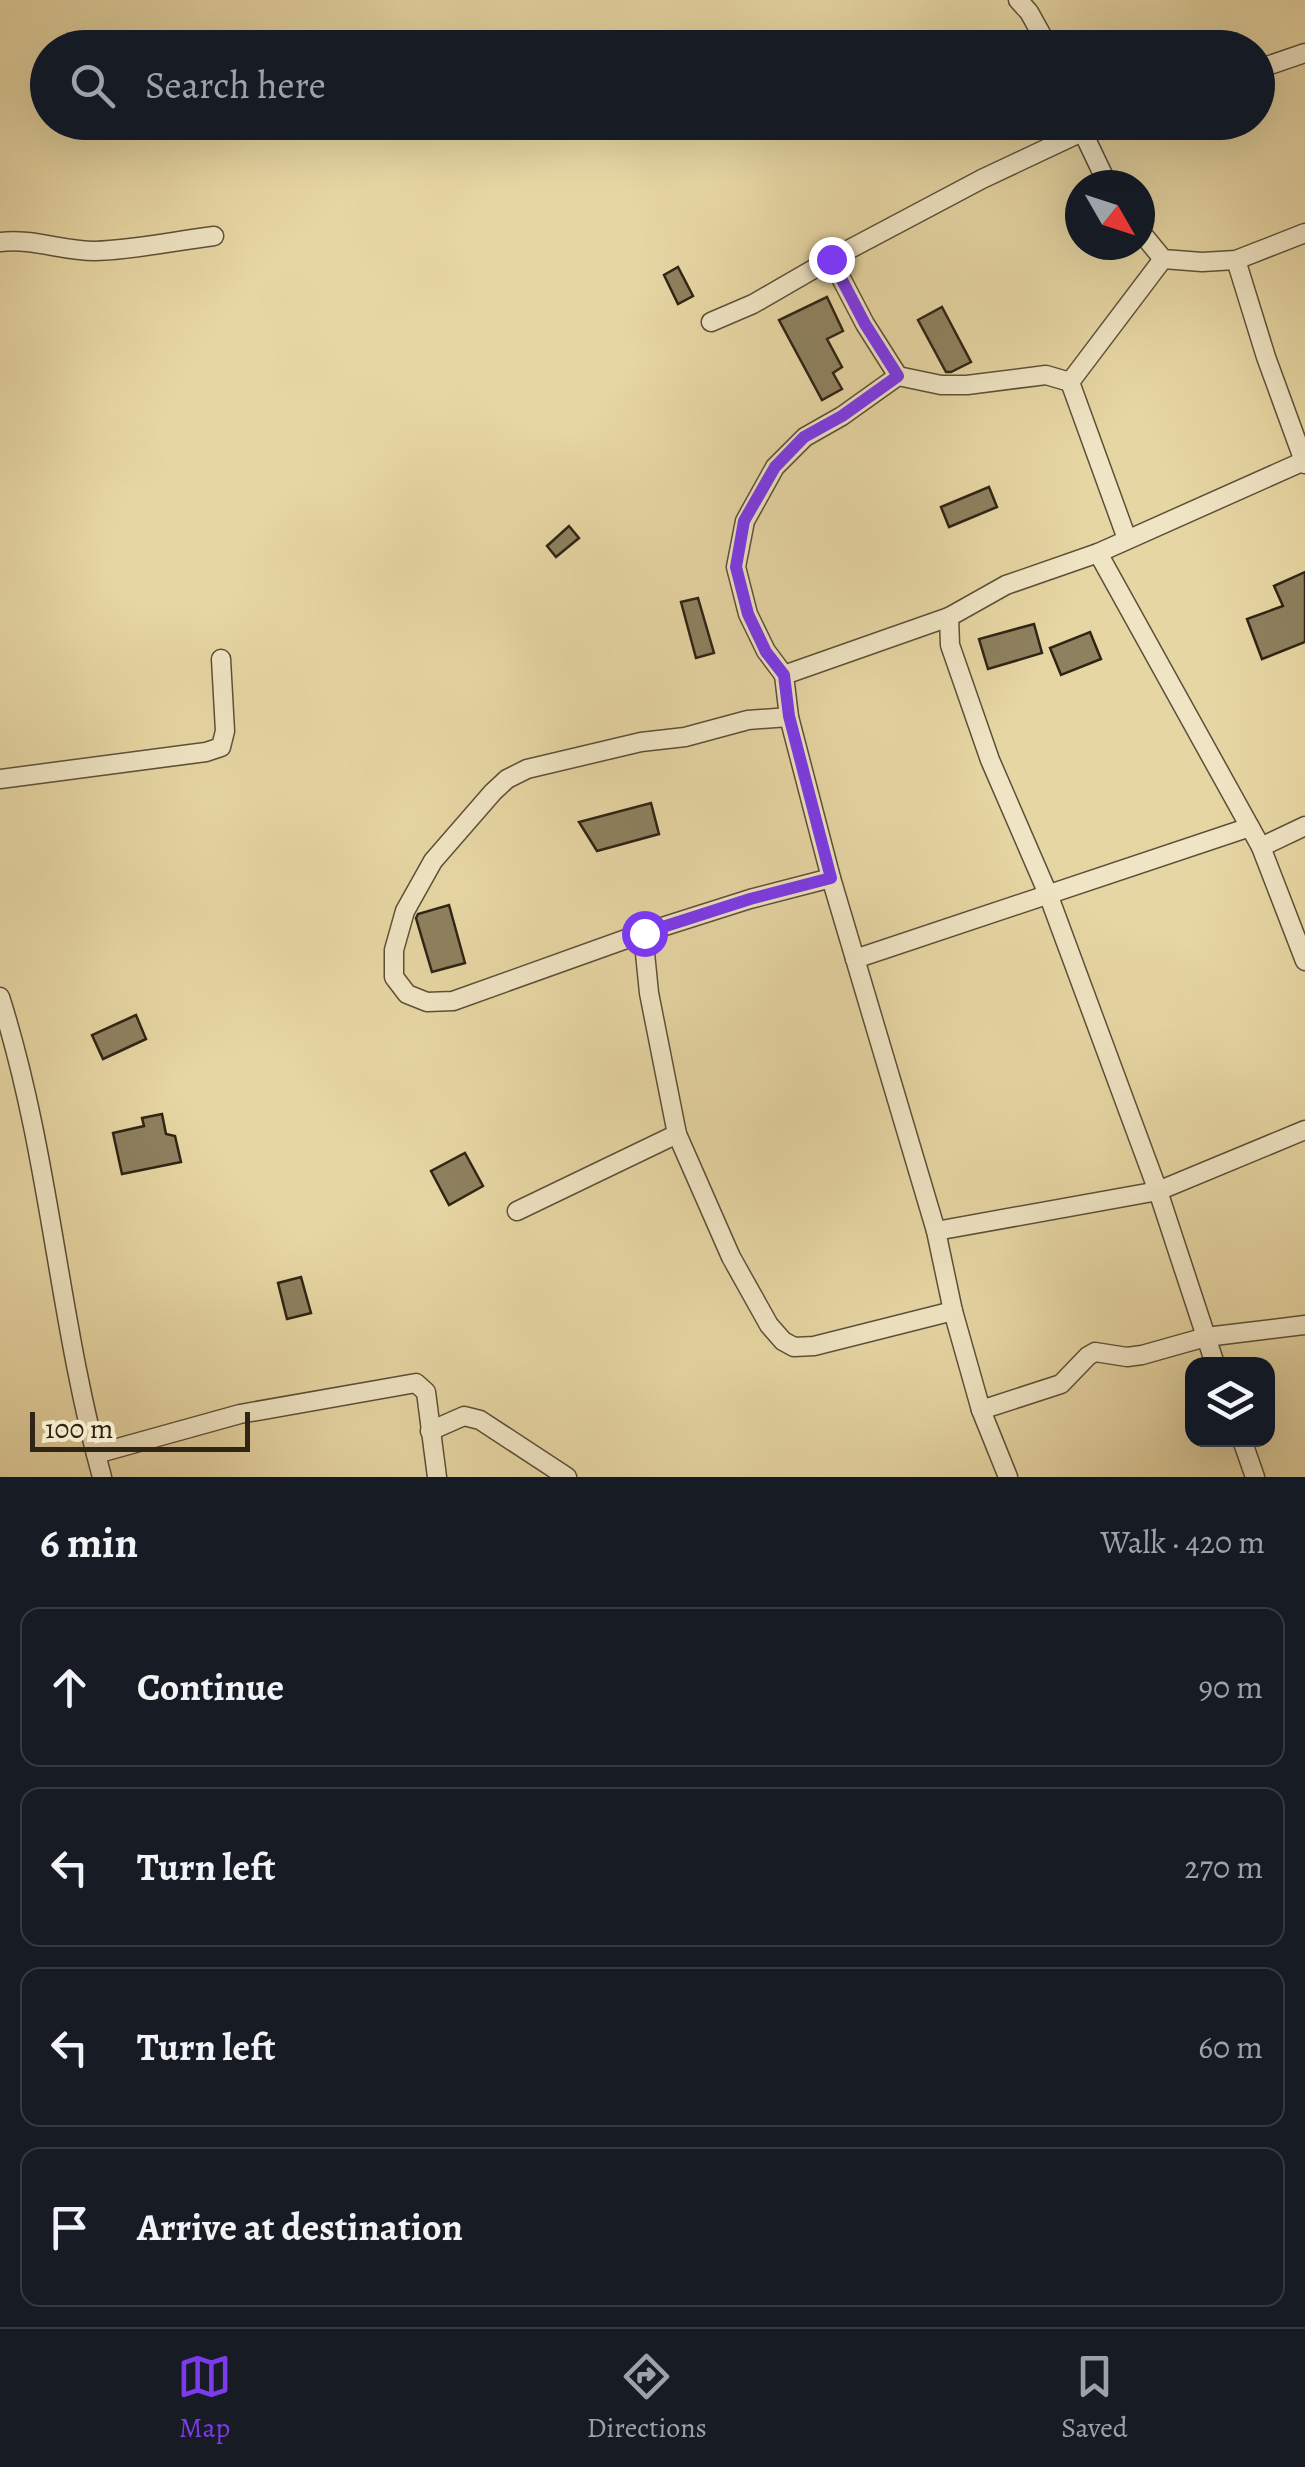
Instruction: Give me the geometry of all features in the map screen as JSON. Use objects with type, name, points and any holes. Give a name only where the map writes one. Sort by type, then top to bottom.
[{"type":"street","points":[[1018,0],[1040,30]]},
{"type":"street","points":[[1275,63],[1305,53]]},
{"type":"street","points":[[711,322],[753,304],[1055,140]]},
{"type":"street","points":[[1086,140],[1101,170]]},
{"type":"street","points":[[1155,249],[1163,259],[1236,260],[1305,233]]},
{"type":"street","points":[[0,242],[18,240],[68,250],[98,251],[214,236]]},
{"type":"street","points":[[831,259],[898,376],[941,385],[1046,376],[1070,382]]},
{"type":"street","points":[[1070,382],[1163,259]]},
{"type":"street","points":[[784,675],[949,617],[1006,585],[1098,553],[1304,462],[1236,260]]},
{"type":"street","points":[[898,376],[842,416],[804,437],[775,467],[744,521],[736,567],[748,614],[766,652],[784,675],[789,716],[831,878],[936,1230],[981,1410],[1008,1477]]},
{"type":"street","points":[[1070,382],[1126,539]]},
{"type":"street","points":[[1098,553],[1261,846],[1305,961]]},
{"type":"street","points":[[949,617],[950,644],[990,760],[1048,894],[1158,1190],[1213,1357]]},
{"type":"street","points":[[0,779],[221,747],[225,731],[220,659]]},
{"type":"street","points":[[789,716],[732,722],[685,737],[641,742],[526,769],[507,780],[433,862],[405,911],[394,950],[394,977],[408,994],[427,1002],[453,1001],[644,933],[831,878]]},
{"type":"street","points":[[1261,846],[1305,826]]},
{"type":"street","points":[[855,959],[1250,827]]},
{"type":"street","points":[[644,933],[649,993],[677,1134],[731,1258],[769,1326],[794,1347],[814,1346],[954,1311]]},
{"type":"street","points":[[0,998],[36,1134],[67,1324],[102,1477]]},
{"type":"street","points":[[936,1230],[1158,1190],[1305,1130]]},
{"type":"street","points":[[517,1211],[677,1134]]},
{"type":"street","points":[[981,1410],[1061,1384],[1095,1352],[1127,1357],[1206,1337],[1305,1325]]},
{"type":"street","points":[[96,1454],[240,1414],[416,1383],[426,1392],[437,1477]]},
{"type":"street","points":[[430,1430],[464,1416],[480,1420],[567,1477]]},
{"type":"street","points":[[1244,1447],[1254,1477]]},
{"type":"building","points":[[678,267],[693,296],[678,304],[664,275]]},
{"type":"building","points":[[827,297],[843,331],[827,339],[842,367],[833,373],[842,389],[822,400],[779,320]]},
{"type":"building","points":[[942,307],[971,362],[951,372],[946,372],[918,320]]},
{"type":"building","points":[[989,487],[997,507],[949,527],[941,507]]},
{"type":"building","points":[[569,526],[579,538],[556,557],[547,546]]},
{"type":"building","points":[[1305,572],[1305,642],[1262,659],[1247,619],[1283,606],[1274,586]]},
{"type":"building","points":[[698,598],[714,653],[696,658],[681,602]]},
{"type":"building","points":[[1034,624],[1042,653],[988,669],[979,639]]},
{"type":"building","points":[[1090,632],[1101,659],[1061,675],[1050,648]]},
{"type":"building","points":[[651,803],[659,834],[597,851],[579,822]]},
{"type":"building","points":[[449,905],[465,963],[432,972],[416,918]]},
{"type":"building","points":[[136,1015],[146,1039],[103,1059],[92,1035]]},
{"type":"building","points":[[162,1114],[166,1134],[175,1136],[181,1162],[122,1174],[113,1133],[144,1126],[142,1118]]},
{"type":"building","points":[[465,1153],[483,1186],[449,1205],[431,1171]]},
{"type":"building","points":[[301,1277],[311,1313],[287,1319],[278,1283]]},
{"type":"route","points":[[644,933],[831,878],[789,716],[784,675],[766,652],[748,614],[736,567],[744,521],[775,467],[804,437],[842,416],[898,376],[831,259]]}]
